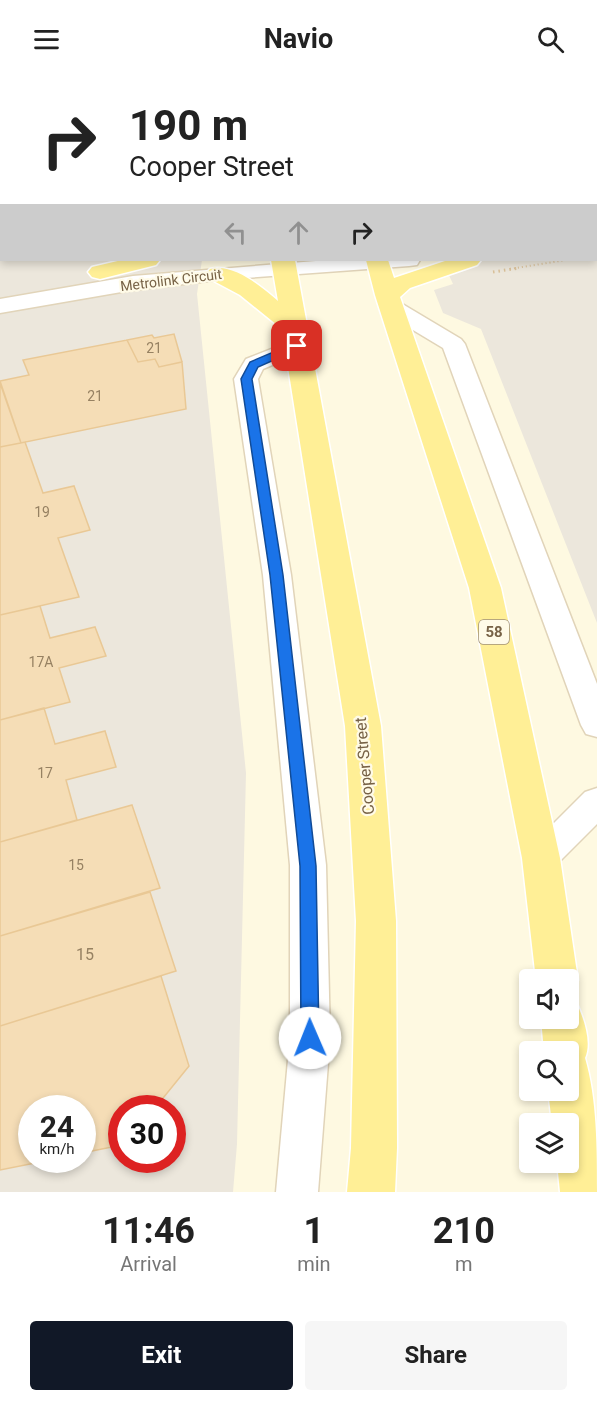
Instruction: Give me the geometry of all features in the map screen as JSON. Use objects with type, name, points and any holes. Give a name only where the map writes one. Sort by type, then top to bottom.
[{"type":"main road","points":[[100,272],[144,261]]},
{"type":"main road","name":"58","points":[[378,261],[389,301],[485,588],[542,858],[556,969]]},
{"type":"main road","points":[[389,301],[402,283],[466,261]]},
{"type":"main road","name":"Cooper Street","points":[[284,265],[363,726],[376,921],[374,1148],[371,1192]]},
{"type":"main road","points":[[218,274],[246,287],[296,336]]},
{"type":"main road","points":[[572,1101],[584,1192]]},
{"type":"street","name":"Metrolink Circuit","points":[[0,291],[100,272],[180,261]]},
{"type":"street","name":"Metrolink Circuit","points":[[0,306],[133,284],[284,265],[378,261]]},
{"type":"street","points":[[389,301],[453,344],[597,724]]},
{"type":"street","points":[[296,336],[254,364],[246,379],[277,575],[308,866],[310,1038],[297,1192]]},
{"type":"street","points":[[542,858],[597,802]]},
{"type":"shaded area","points":[[0,261],[202,261],[197,294],[246,773],[237,1144],[233,1192],[0,1192]]},
{"type":"shaded area","points":[[442,261],[597,261],[597,623],[481,329],[443,313],[434,290],[453,284]]},
{"type":"building","points":[[174,334],[182,362],[159,367],[155,359],[138,362],[127,340],[152,335],[154,338]]},
{"type":"building","points":[[127,340],[138,362],[155,359],[159,367],[182,362],[186,409],[21,443],[0,381],[29,375],[23,360]]},
{"type":"building","points":[[0,383],[21,443],[0,447]]},
{"type":"building","points":[[25,442],[43,493],[74,486],[90,530],[58,538],[79,597],[0,615],[0,447]]},
{"type":"building","points":[[40,606],[50,638],[95,627],[106,656],[59,668],[70,702],[0,720],[0,615]]},
{"type":"building","points":[[44,708],[55,744],[105,731],[116,767],[66,780],[77,820],[0,842],[0,720]]},
{"type":"building","points":[[132,805],[160,888],[0,936],[0,842]]},
{"type":"building","points":[[150,892],[176,971],[0,1026],[0,936]]},
{"type":"building","points":[[161,976],[189,1066],[166,1095],[108,1095],[108,1148],[96,1150],[96,1095],[18,1095],[18,1166],[0,1170],[0,1026]]},
{"type":"route","points":[[297,346],[254,364],[246,379],[277,575],[308,866],[310,1038]]}]
